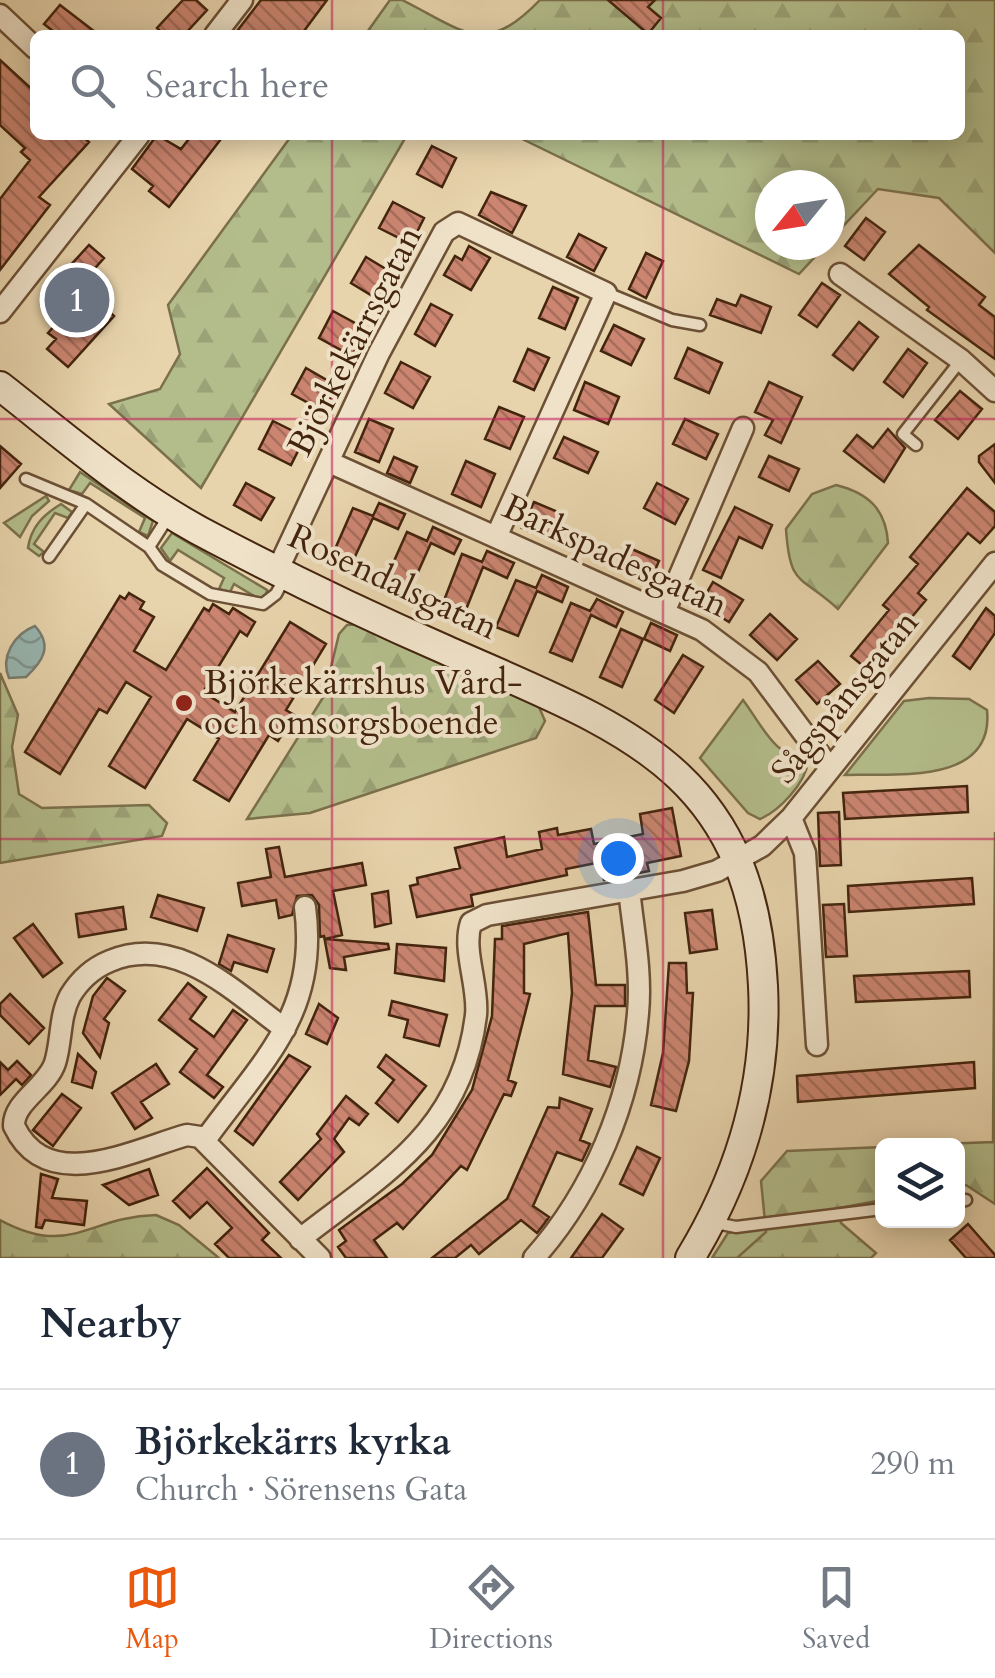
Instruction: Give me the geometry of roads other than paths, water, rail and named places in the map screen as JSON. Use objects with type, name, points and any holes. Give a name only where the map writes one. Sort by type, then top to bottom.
[{"type":"street","points":[[220,30],[242,0]]},
{"type":"street","points":[[0,15],[30,43]]},
{"type":"street","points":[[0,312],[131,140]]},
{"type":"street","name":"Björkekärrsgatan","points":[[282,572],[379,354],[450,226],[465,223],[606,292]]},
{"type":"street","points":[[840,274],[961,360],[995,391]]},
{"type":"street","points":[[498,536],[606,292]]},
{"type":"street","name":"Rosendalsgatan","points":[[0,386],[97,464],[171,514],[282,572],[600,718],[631,736],[689,786],[736,862],[757,925],[763,1039],[748,1132],[712,1222],[690,1258]]},
{"type":"street","points":[[665,610],[742,428]]},
{"type":"street","name":"Barkspadesgatan","points":[[329,462],[665,610],[726,644],[758,672],[829,767]]},
{"type":"street","name":"Sågspånsgatan","points":[[300,1239],[400,1164],[418,1146],[448,1102],[461,1076],[476,1014],[471,923],[488,915],[683,881],[736,862],[762,846],[791,818],[995,563]]},
{"type":"street","points":[[791,818],[805,854],[817,1044]]},
{"type":"street","points":[[534,1258],[590,1178],[614,1123],[630,1064],[638,986],[629,889]]},
{"type":"street","points":[[204,1140],[297,1008],[309,964],[305,908]]},
{"type":"street","points":[[285,1030],[206,972],[163,952],[117,958],[79,984],[65,1009],[50,1075],[14,1118],[17,1132],[46,1160],[73,1166],[187,1134],[204,1140],[320,1258]]},
{"type":"lane","name":"Björkekärrsgatan","points":[[606,292],[672,320],[700,325]]},
{"type":"lane","points":[[916,446],[902,434],[961,360]]},
{"type":"lane","points":[[26,479],[86,504],[149,547],[162,565],[210,594],[253,604],[270,601],[282,572]]},
{"type":"lane","points":[[49,557],[86,504]]},
{"type":"lane","points":[[149,547],[171,514]]},
{"type":"lane","points":[[712,1222],[736,1227],[875,1209]]},
{"type":"water","points":[[35,626],[44,640],[41,659],[26,677],[9,678],[6,662],[11,647]]},
{"type":"place","name":"Björkekärrs kyrka","points":[[77,300]]},
{"type":"place","name":"Björkekärrshus Vård- och omsorgsboende","points":[[184,703]]}]
